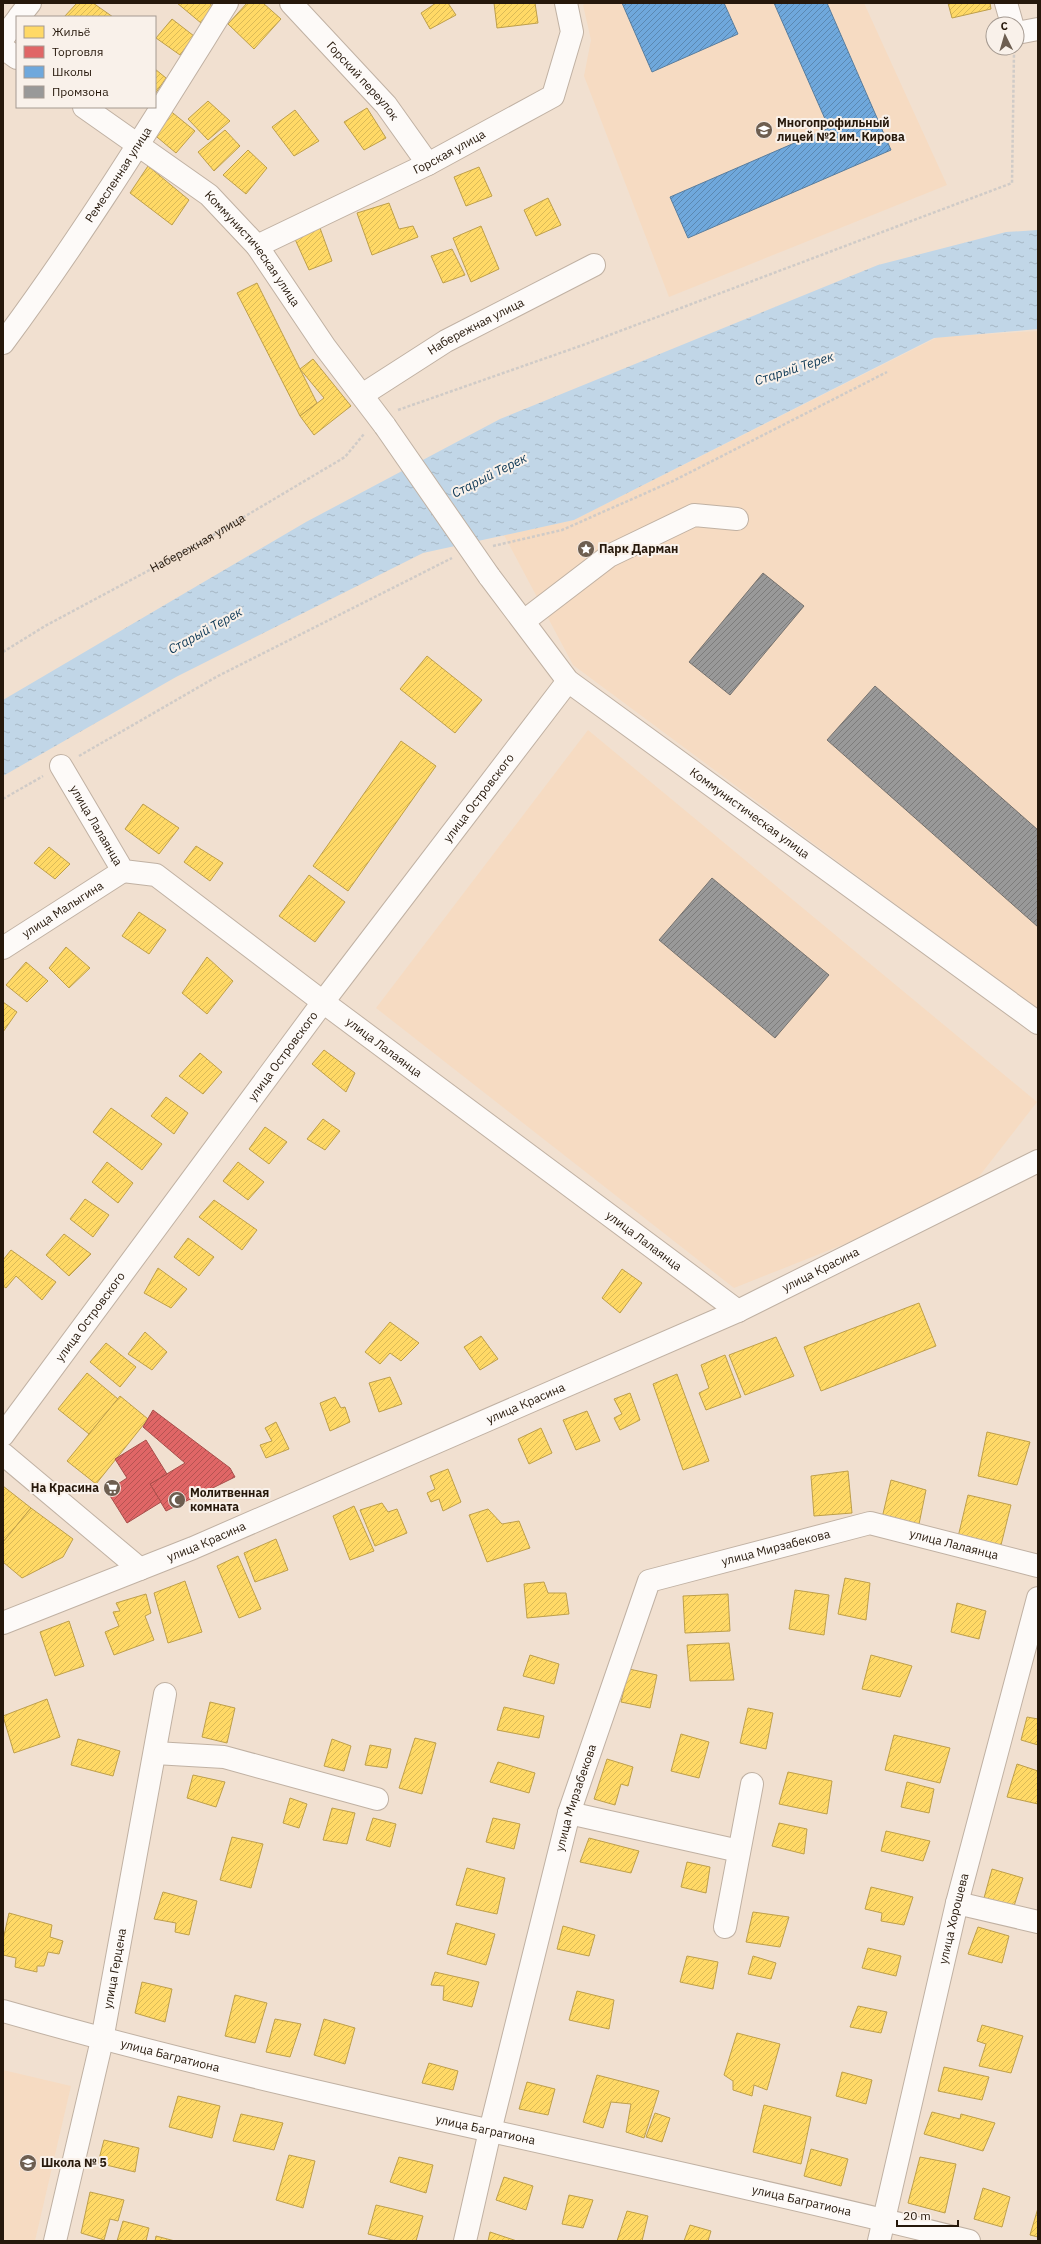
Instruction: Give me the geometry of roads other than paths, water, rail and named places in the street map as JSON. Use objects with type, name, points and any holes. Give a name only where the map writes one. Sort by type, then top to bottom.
[{"type":"street","points":[[20,16],[30,3]]},
{"type":"street","name":"Ремесленная улица","points":[[3,342],[49,281],[137,146],[227,3]]},
{"type":"street","name":"Горский переулок","points":[[291,3],[386,105],[428,164]]},
{"type":"street","name":"Горская улица","points":[[257,246],[428,164],[553,96],[572,32],[566,3]]},
{"type":"street","points":[[1006,3],[1010,16]]},
{"type":"street","points":[[3,38],[16,21]]},
{"type":"street","points":[[1025,32],[1038,30]]},
{"type":"street","points":[[3,48],[16,57]]},
{"type":"street","name":"Коммунистическая улица","points":[[85,108],[137,146],[209,195],[257,246],[325,347],[381,421],[489,576],[568,680],[1038,1023]]},
{"type":"street","name":"Набережная улица","points":[[362,396],[446,341],[594,265]]},
{"type":"street","points":[[524,621],[609,556],[694,515],[737,519]]},
{"type":"street","name":"улица Островского","points":[[3,1435],[323,1002],[568,680]]},
{"type":"street","name":"улица Лалаянца","points":[[61,766],[123,871],[156,875],[323,1002],[738,1310]]},
{"type":"street","name":"улица Малыгина","points":[[3,948],[123,871]]},
{"type":"street","name":"улица Красина","points":[[3,1623],[207,1542],[738,1310],[1038,1161]]},
{"type":"street","points":[[3,1454],[140,1569]]},
{"type":"street","name":"улица Лалаянца","points":[[870,1523],[1038,1566]]},
{"type":"street","name":"улица Мирзабекова","points":[[465,2241],[490,2131],[569,1813],[649,1581],[870,1523]]},
{"type":"street","name":"улица Хорошева","points":[[880,2241],[957,1903],[1038,1598]]},
{"type":"street","name":"улица Герцена","points":[[55,2241],[102,2040],[165,1694]]},
{"type":"street","points":[[155,1753],[224,1757],[376,1798]]},
{"type":"street","points":[[725,1927],[752,1784]]},
{"type":"street","points":[[569,1813],[739,1851]]},
{"type":"street","points":[[957,1903],[1038,1922]]},
{"type":"street","name":"улица Багратиона","points":[[3,2011],[102,2040],[490,2131],[885,2220],[969,2241]]},
{"type":"water","name":"Старый Терек","points":[[1038,230],[1038,329],[934,338],[574,520],[423,553],[176,677],[3,776],[3,700],[306,522],[500,419],[878,265],[1006,232]]},
{"type":"place","name":"Многопрофильный лицей №2 им. Кирова","points":[[764,130]]},
{"type":"place","name":"Парк Дарман","points":[[586,549]]},
{"type":"place","name":"На Красина","points":[[112,1488]]},
{"type":"place","name":"Молитвенная комната","points":[[177,1500]]},
{"type":"place","name":"Школа № 5","points":[[28,2163]]}]
